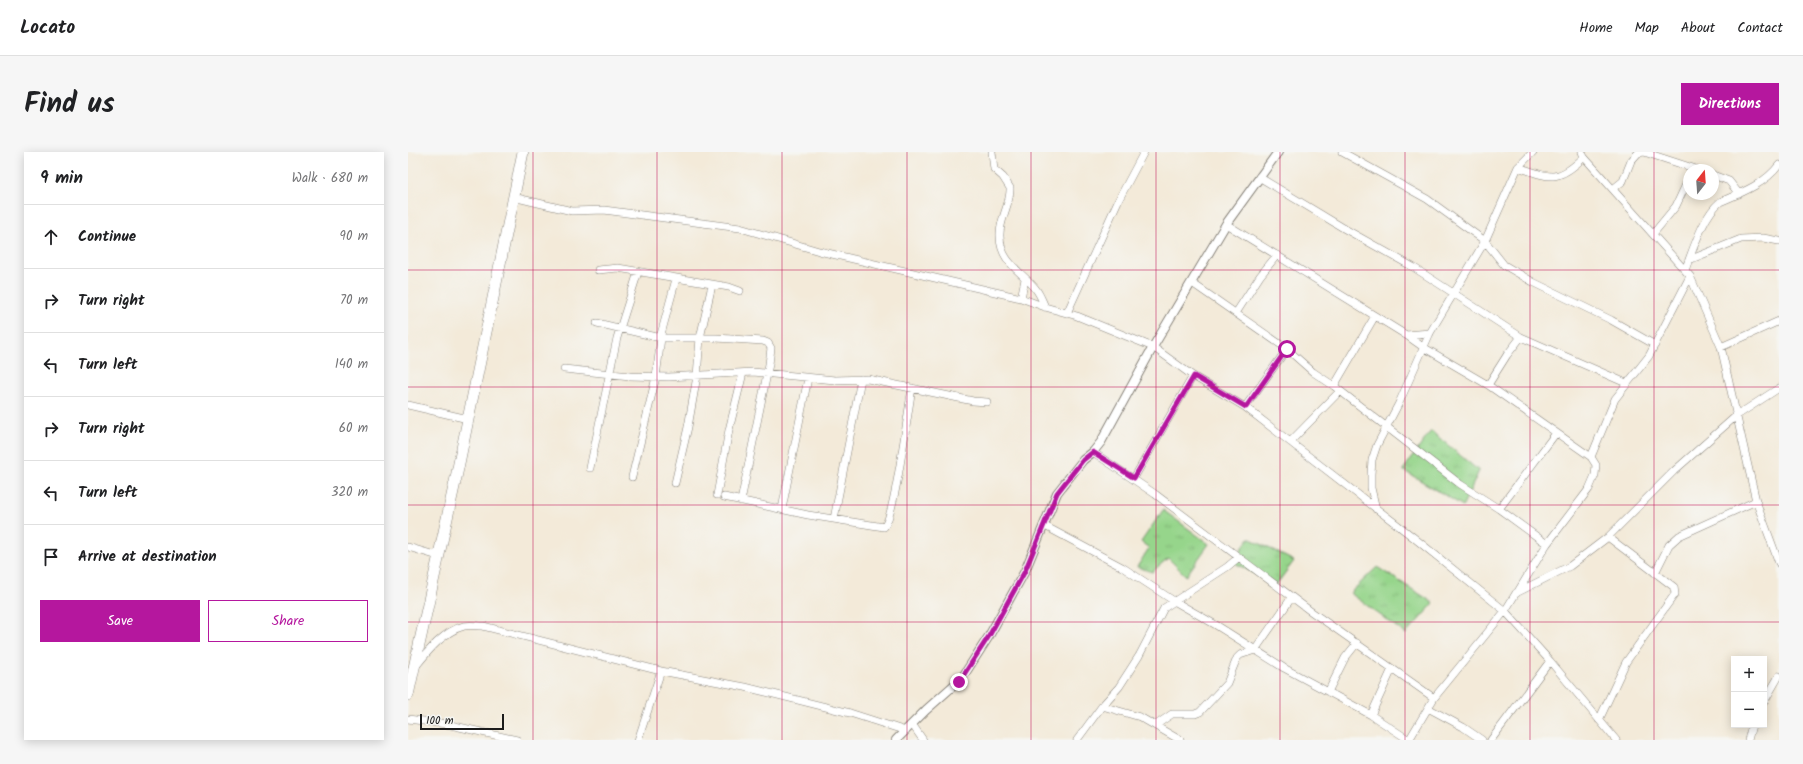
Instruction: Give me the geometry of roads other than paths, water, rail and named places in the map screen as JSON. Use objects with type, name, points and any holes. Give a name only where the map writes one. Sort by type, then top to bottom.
[{"type":"main road","points":[[408,695],[468,419],[523,152]]},
{"type":"street","points":[[992,152],[994,169],[1003,177],[1010,188],[1008,201],[1000,228],[1001,247],[1006,259],[1035,288],[1045,307]]},
{"type":"street","points":[[1067,313],[1118,201],[1144,152]]},
{"type":"street","points":[[896,740],[962,678],[989,636],[1025,571],[1033,555],[1043,525],[1057,493],[1083,460],[1093,452],[1104,436],[1153,347],[1226,224],[1278,152]]},
{"type":"street","points":[[1342,152],[1427,199],[1485,241],[1504,265],[1533,282],[1611,320],[1655,345]]},
{"type":"street","points":[[1376,509],[1371,488],[1372,460],[1377,445],[1387,427],[1430,333],[1453,292],[1472,264],[1485,241],[1518,167],[1533,152]]},
{"type":"street","points":[[1613,189],[1623,181],[1631,161],[1638,153],[1644,152],[1683,165]]},
{"type":"street","points":[[1518,167],[1543,176],[1554,177],[1565,174],[1571,170],[1583,155],[1688,273],[1722,347],[1736,416],[1756,501],[1779,563]]},
{"type":"street","points":[[1591,457],[1615,399],[1626,383],[1641,367],[1655,345],[1688,273],[1689,260],[1706,220],[1714,207],[1720,202],[1739,194],[1772,174],[1779,165]]},
{"type":"street","points":[[1260,177],[1345,229],[1413,267],[1521,337],[1626,383]]},
{"type":"street","points":[[1719,177],[1729,181],[1739,194]]},
{"type":"street","points":[[1653,234],[1676,206],[1683,191]]},
{"type":"street","points":[[513,198],[572,211],[604,210],[740,228],[819,251],[1021,298],[1067,313],[1153,347],[1194,376],[1246,407],[1504,610],[1550,661],[1616,740]]},
{"type":"street","points":[[1043,525],[1122,567],[1174,601],[1328,692],[1371,715],[1409,740],[1434,698],[1504,610],[1547,544],[1589,489],[1595,475],[1596,465],[1591,457],[1488,385],[1423,347],[1226,224]]},
{"type":"street","points":[[1689,260],[1741,239],[1763,238],[1779,241]]},
{"type":"street","points":[[1236,313],[1260,276],[1277,255]]},
{"type":"street","points":[[598,270],[618,268],[740,291]]},
{"type":"street","points":[[590,468],[620,327],[638,272]]},
{"type":"street","points":[[632,477],[656,377],[660,338],[676,279]]},
{"type":"street","points":[[1021,298],[1025,279]]},
{"type":"street","points":[[1192,283],[1236,313],[1257,330],[1287,349],[1313,372],[1337,388],[1460,484],[1499,509],[1547,544]]},
{"type":"street","points":[[675,483],[685,441],[697,376],[700,338],[712,285]]},
{"type":"street","points":[[1290,442],[1337,388],[1375,316]]},
{"type":"street","points":[[1722,347],[1779,322]]},
{"type":"street","points":[[597,323],[620,327],[660,338],[700,338],[763,341],[768,343],[772,348],[741,501]]},
{"type":"street","points":[[1406,335],[1430,333]]},
{"type":"street","points":[[1488,385],[1507,355],[1521,337]]},
{"type":"street","points":[[1246,407],[1287,349]]},
{"type":"street","points":[[564,369],[656,377],[743,373],[835,380],[868,379],[973,401],[987,402]]},
{"type":"street","points":[[743,373],[728,430],[720,496],[882,528],[886,525],[896,489],[912,388]]},
{"type":"street","points":[[1134,478],[1194,376]]},
{"type":"street","points":[[782,509],[808,378]]},
{"type":"street","points":[[834,519],[861,379]]},
{"type":"street","points":[[1516,593],[1563,571],[1608,537],[1674,471],[1736,416],[1779,388]]},
{"type":"street","points":[[408,405],[468,419]]},
{"type":"street","points":[[1499,509],[1556,433]]},
{"type":"street","points":[[1093,452],[1134,478],[1292,598],[1358,643],[1434,698]]},
{"type":"street","points":[[1655,573],[1669,546],[1679,536],[1756,501]]},
{"type":"street","points":[[1598,720],[1626,662],[1674,597],[1676,590],[1608,537]]},
{"type":"street","points":[[408,547],[438,556]]},
{"type":"street","points":[[1077,740],[1102,706],[1119,687],[1140,656],[1164,608],[1227,567],[1239,557]]},
{"type":"street","points":[[1156,726],[1172,714],[1194,714],[1200,712],[1227,683],[1237,658],[1240,655],[1256,650],[1292,598]]},
{"type":"street","points":[[415,668],[437,643],[457,628],[466,626],[483,626],[661,671],[745,687],[850,713],[906,730]]},
{"type":"street","points":[[1328,692],[1345,658],[1358,643]]},
{"type":"street","points":[[1491,740],[1550,661]]},
{"type":"street","points":[[1371,715],[1392,669]]},
{"type":"street","points":[[638,740],[661,671]]},
{"type":"street","points":[[1767,697],[1779,676]]},
{"type":"street","points":[[1102,706],[1140,717],[1180,740]]},
{"type":"street","points":[[1428,708],[1463,727],[1482,740]]},
{"type":"street","points":[[408,719],[446,724],[517,740]]},
{"type":"street","points":[[912,724],[923,740]]},
{"type":"street","points":[[1748,740],[1751,728]]}]
